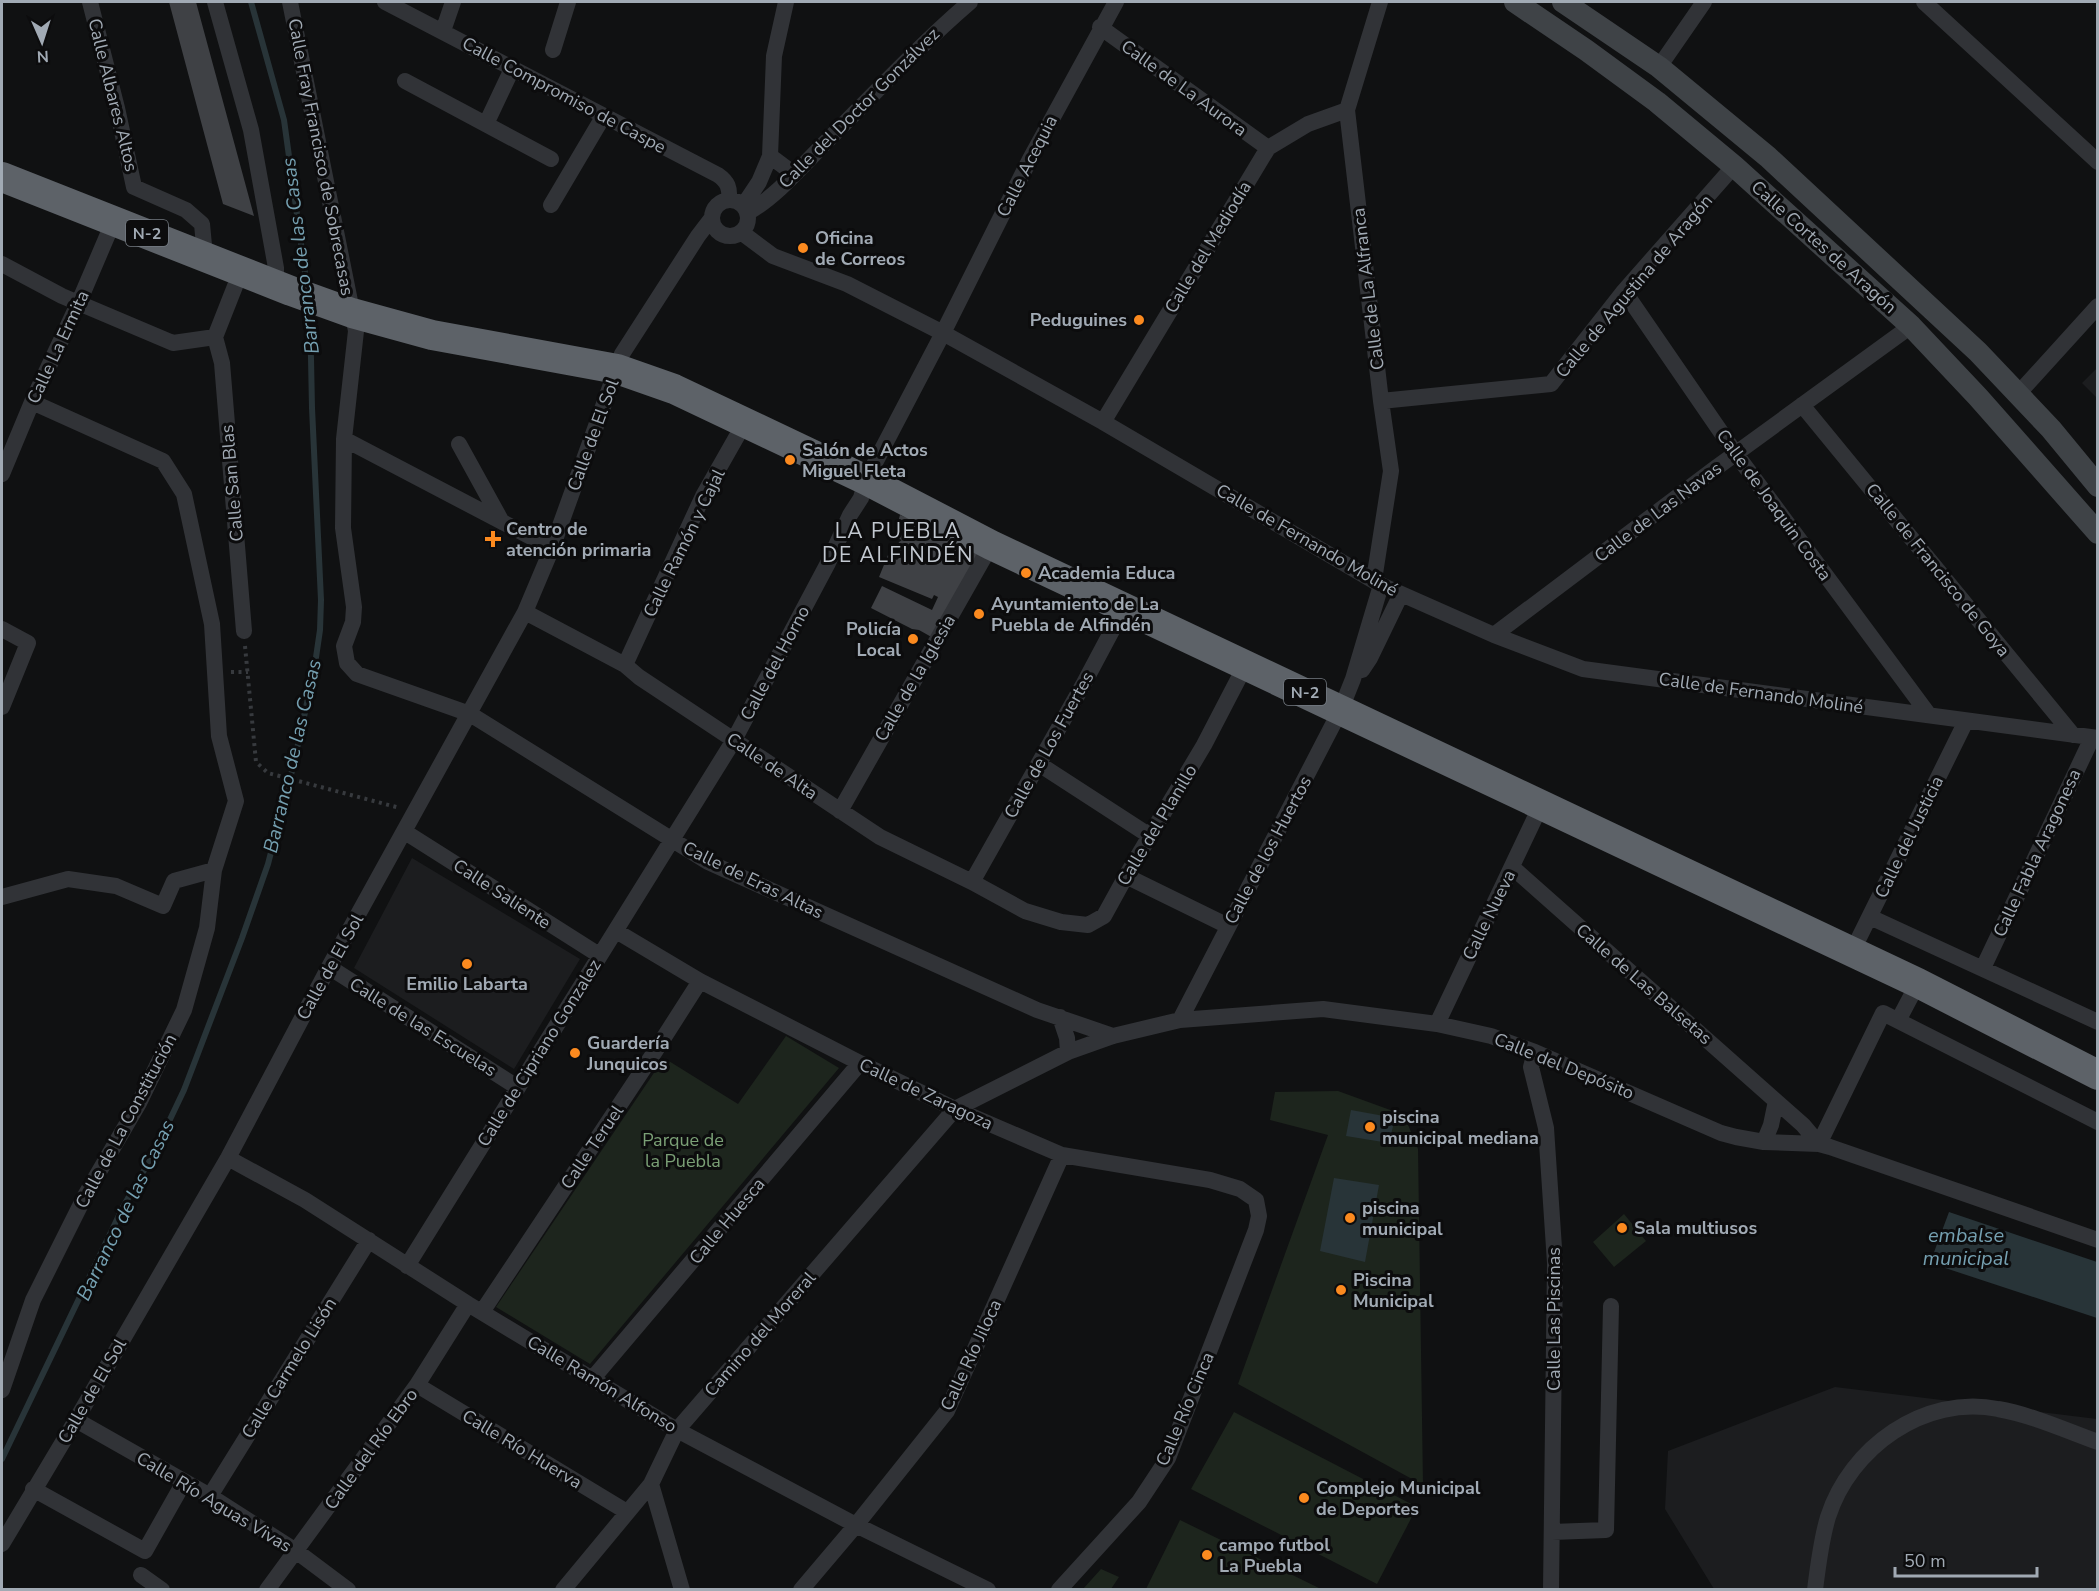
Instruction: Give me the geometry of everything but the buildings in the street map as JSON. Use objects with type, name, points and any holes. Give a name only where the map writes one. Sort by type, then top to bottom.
[{"type":"highway","name":"N-2","points":[[2,177],[343,310],[432,335],[617,369],[674,389],[866,480],[1124,608],[1918,983],[2097,1075]]},
{"type":"street","name":"Calle Albares Altos","points":[[90,2],[134,187],[186,210],[202,224],[205,256]]},
{"type":"street","points":[[215,2],[251,130],[276,268],[284,288]]},
{"type":"street","name":"Calle Fray Francisco de Sobrecasas","points":[[290,2],[343,310],[356,331],[344,439],[343,528],[354,607],[344,646],[347,663]]},
{"type":"street","name":"Calle Compromiso de Caspe","points":[[385,2],[725,180],[730,193],[740,206]]},
{"type":"street","points":[[443,32],[453,2]]},
{"type":"street","points":[[553,50],[568,2]]},
{"type":"street","points":[[740,206],[759,182],[770,156],[774,56],[786,2]]},
{"type":"street","name":"Calle del Doctor Gonzálvez","points":[[740,206],[757,208],[942,26],[970,2]]},
{"type":"street","name":"Calle Acequia","points":[[866,480],[1030,159],[1100,27],[1116,2]]},
{"type":"street","name":"Calle de La Alfranca","points":[[1377,583],[1391,471],[1347,111],[1380,2]]},
{"type":"street","name":"Calle Cortes de Aragón","points":[[1515,2],[1657,102],[1734,166],[1911,326],[1993,414],[2097,533]]},
{"type":"street","name":"Calle Cortes de Aragón","points":[[1563,2],[1659,67],[1768,157],[1978,352],[2051,429],[2097,486]]},
{"type":"street","points":[[1659,67],[1704,2]]},
{"type":"street","points":[[1924,2],[2097,162]]},
{"type":"street","name":"Calle de La Aurora","points":[[1100,27],[1268,148]]},
{"type":"street","points":[[486,124],[512,69]]},
{"type":"street","points":[[405,81],[551,159]]},
{"type":"street","name":"Calle del Mediodía","points":[[1103,422],[1268,148],[1308,124],[1347,111]]},
{"type":"street","points":[[551,205],[603,117]]},
{"type":"street","points":[[770,156],[794,174]]},
{"type":"street","name":"Calle de Agustina de Aragón","points":[[1381,401],[1551,384],[1624,291],[1734,166]]},
{"type":"street","points":[[617,369],[622,354],[711,219],[714,208],[718,204],[740,206]]},
{"type":"street","points":[[711,219],[715,229],[720,233],[730,236],[741,232],[747,224],[740,206]]},
{"type":"street","name":"Calle La Ermita","points":[[2,474],[32,402],[80,302],[114,220]]},
{"type":"street","name":"Calle de Fernando Moliné","points":[[741,232],[773,256],[847,284],[943,333],[1103,422],[1377,583],[1494,635],[1583,669],[2095,738]]},
{"type":"street","points":[[2,264],[62,296],[173,343],[215,337],[241,271]]},
{"type":"street","name":"Calle de Joaquin Costa","points":[[1624,291],[1736,454],[1929,715]]},
{"type":"street","points":[[2018,394],[2097,306]]},
{"type":"street","name":"Calle de Las Navas","points":[[1494,635],[1713,470],[1911,326]]},
{"type":"street","name":"Calle San Blas","points":[[215,337],[222,363],[244,631]]},
{"type":"street","name":"Calle de El Sol","points":[[2,1544],[228,1158],[329,967],[525,612],[552,548],[617,369]]},
{"type":"street","name":"Calle de La Constitución","points":[[2,1390],[33,1300],[86,1194],[139,1103],[184,1011],[207,928],[214,870],[236,801],[219,736],[212,624],[184,494],[163,461],[32,402]]},
{"type":"street","name":"Calle de Francisco de Goya","points":[[1802,405],[2073,735]]},
{"type":"street","name":"Calle Ramón y Cajal","points":[[625,665],[703,496],[745,422]]},
{"type":"street","points":[[344,439],[552,548]]},
{"type":"street","points":[[459,444],[502,523]]},
{"type":"street","name":"Calle del Horno","points":[[671,840],[734,740],[828,563],[850,514],[861,498],[866,480]]},
{"type":"street","name":"Calle de la Iglesia","points":[[840,810],[991,544]]},
{"type":"street","name":"Calle de los Huertos","points":[[1180,1020],[1341,709],[1353,680],[1377,583]]},
{"type":"street","name":"Calle de los Huertos","points":[[1353,680],[1370,658],[1401,594]]},
{"type":"street","name":"Calle de Los Fuertes","points":[[972,882],[1124,608]]},
{"type":"street","name":"Calle de Alta","points":[[525,612],[625,665],[639,677],[880,837],[1025,911]]},
{"type":"street","points":[[2,629],[28,643],[2,706]]},
{"type":"street","name":"Calle de Eras Altas","points":[[347,663],[357,674],[470,714],[708,862],[1037,1010],[1113,1036]]},
{"type":"street","name":"Calle del Planillo","points":[[1025,911],[1061,922],[1088,925],[1104,916],[1204,745],[1244,668],[1252,668]]},
{"type":"street","name":"Calle del Justicia","points":[[1852,952],[1966,721]]},
{"type":"street","name":"Calle Fabla Aragonesa","points":[[1983,968],[2095,738]]},
{"type":"street","points":[[1039,764],[1150,836]]},
{"type":"street","name":"Calle Nueva","points":[[1437,1024],[1541,806]]},
{"type":"street","name":"Calle Saliente","points":[[405,832],[599,956]]},
{"type":"street","name":"Calle de Cipriano Gonzalez","points":[[407,1266],[671,840]]},
{"type":"street","name":"Calle de Las Balsetas","points":[[1512,867],[1803,1125],[1819,1144]]},
{"type":"street","points":[[2,897],[68,879],[116,886],[163,906],[174,880],[214,870]]},
{"type":"street","points":[[1126,876],[1228,926]]},
{"type":"street","points":[[1869,917],[2095,1016]]},
{"type":"street","name":"Calle de Zaragoza","points":[[616,931],[700,981],[860,1063],[955,1109],[1062,1155],[1210,1180],[1240,1189],[1256,1200]]},
{"type":"street","name":"Calle de las Escuelas","points":[[329,967],[517,1087]]},
{"type":"street","name":"Calle Teruel","points":[[475,1308],[654,1053],[700,981]]},
{"type":"street","points":[[1899,1019],[1918,983]]},
{"type":"street","name":"Calle del Depósito","points":[[955,1109],[1068,1052],[1113,1036],[1180,1020],[1323,1009],[1437,1024],[1491,1036],[1536,1052],[1703,1126],[1736,1137],[1764,1142],[1819,1144],[2097,1240]]},
{"type":"street","points":[[1819,1144],[1883,1013],[1899,1019],[2097,1122]]},
{"type":"street","points":[[1060,1017],[1067,1038],[1068,1052]]},
{"type":"street","name":"Calle Las Piscinas","points":[[1536,1052],[1531,1066],[1546,1128],[1555,1263],[1551,1590]]},
{"type":"street","name":"Calle Huesca","points":[[593,1378],[860,1063]]},
{"type":"street","points":[[1764,1142],[1771,1125],[1776,1101]]},
{"type":"street","name":"Camino del Moreral","points":[[563,1590],[651,1484],[677,1430],[955,1109]]},
{"type":"street","name":"Calle Río Jiloca","points":[[801,1590],[947,1411],[1062,1155]]},
{"type":"street","name":"Calle Ramón Alfonso","points":[[228,1158],[305,1200],[407,1266],[677,1430],[856,1525],[988,1590]]},
{"type":"street","name":"Calle Río Cinca","points":[[1059,1590],[1139,1502],[1168,1458],[1256,1230],[1259,1216],[1256,1200]]},
{"type":"street","name":"Calle Carmelo Lisón","points":[[210,1496],[369,1240]]},
{"type":"street","points":[[1552,1532],[1606,1530],[1611,1305]]},
{"type":"street","name":"Calle del Río Ebro","points":[[267,1590],[475,1308]]},
{"type":"street","name":"Calle Río Huerva","points":[[417,1385],[627,1512]]},
{"type":"street","points":[[1815,1590],[1828,1517],[1842,1486],[1872,1447],[1904,1425],[1920,1417],[1949,1408],[1974,1406],[1997,1408],[2097,1442]]},
{"type":"street","name":"Calle Río Aguas Vivas","points":[[76,1420],[210,1496],[296,1551],[348,1590]]},
{"type":"street","points":[[33,1489],[145,1551],[184,1482]]},
{"type":"street","points":[[651,1484],[682,1590]]},
{"type":"street","points":[[141,1575],[162,1590]]},
{"type":"path","points":[[244,631],[256,762],[268,773],[416,812]]},
{"type":"shaded area","points":[[2097,368],[2097,398],[2082,383]]},
{"type":"shaded area","name":"Emilio Labarta","points":[[412,858],[580,959],[514,1069],[354,968]]},
{"type":"shaded area","points":[[1835,1387],[2097,1419],[2097,1589],[1714,1589],[1665,1509],[1668,1451]]},
{"type":"green space","name":"Parque de la Puebla","points":[[786,1036],[839,1068],[590,1364],[496,1307],[664,1058],[738,1104]]},
{"type":"green space","points":[[1338,1091],[1404,1115],[1418,1149],[1423,1485],[1238,1384],[1328,1135],[1270,1120],[1275,1092]]},
{"type":"green space","name":"Sala multiusos","points":[[1624,1214],[1646,1241],[1614,1267],[1593,1242]]},
{"type":"green space","name":"Complejo Municipal de Deportes","points":[[1234,1412],[1417,1507],[1377,1584],[1191,1489]]},
{"type":"green space","name":"campo futbol La Puebla","points":[[1180,1520],[1321,1589],[1146,1589]]},
{"type":"green space","points":[[1101,1569],[1119,1577],[1111,1589],[1083,1589]]},
{"type":"water","name":"piscina municipal mediana","points":[[1351,1110],[1395,1118],[1389,1143],[1346,1136]]},
{"type":"water","name":"piscina municipal","points":[[1334,1178],[1379,1185],[1365,1262],[1320,1251]]},
{"type":"water","name":"embalse municipal","points":[[1949,1212],[2097,1262],[2097,1318],[1930,1263]]},
{"type":"waterway","name":"Barranco de las Casas","points":[[251,2],[284,120],[307,287]]},
{"type":"waterway","name":"Barranco de las Casas","points":[[2,1459],[123,1207],[154,1153],[184,1090],[268,864],[293,767],[314,671],[320,630],[321,600],[310,309]]},
{"type":"place","name":"Oficina de Correos","points":[[803,248]]},
{"type":"place","name":"Peduguines","points":[[1139,320]]},
{"type":"place","name":"Salón de Actos Miguel Fleta","points":[[790,460]]},
{"type":"place","name":"Centro de atención primaria","points":[[493,539]]},
{"type":"place","name":"Academia Educa","points":[[1026,573]]},
{"type":"place","name":"Ayuntamiento de La Puebla de Alfindén","points":[[979,614]]},
{"type":"place","name":"Policía Local","points":[[913,639]]},
{"type":"place","name":"Emilio Labarta","points":[[467,964]]},
{"type":"place","name":"Guardería Junquicos","points":[[575,1053]]},
{"type":"place","name":"piscina municipal mediana","points":[[1370,1127]]},
{"type":"place","name":"piscina municipal","points":[[1350,1218]]},
{"type":"place","name":"Sala multiusos","points":[[1622,1228]]},
{"type":"place","name":"Piscina Municipal","points":[[1341,1290]]},
{"type":"place","name":"Complejo Municipal de Deportes","points":[[1304,1498]]},
{"type":"place","name":"campo futbol La Puebla","points":[[1207,1555]]},
{"type":"district","name":"LA PUEBLA DE ALFINDÉN","points":[[898,543]]}]
